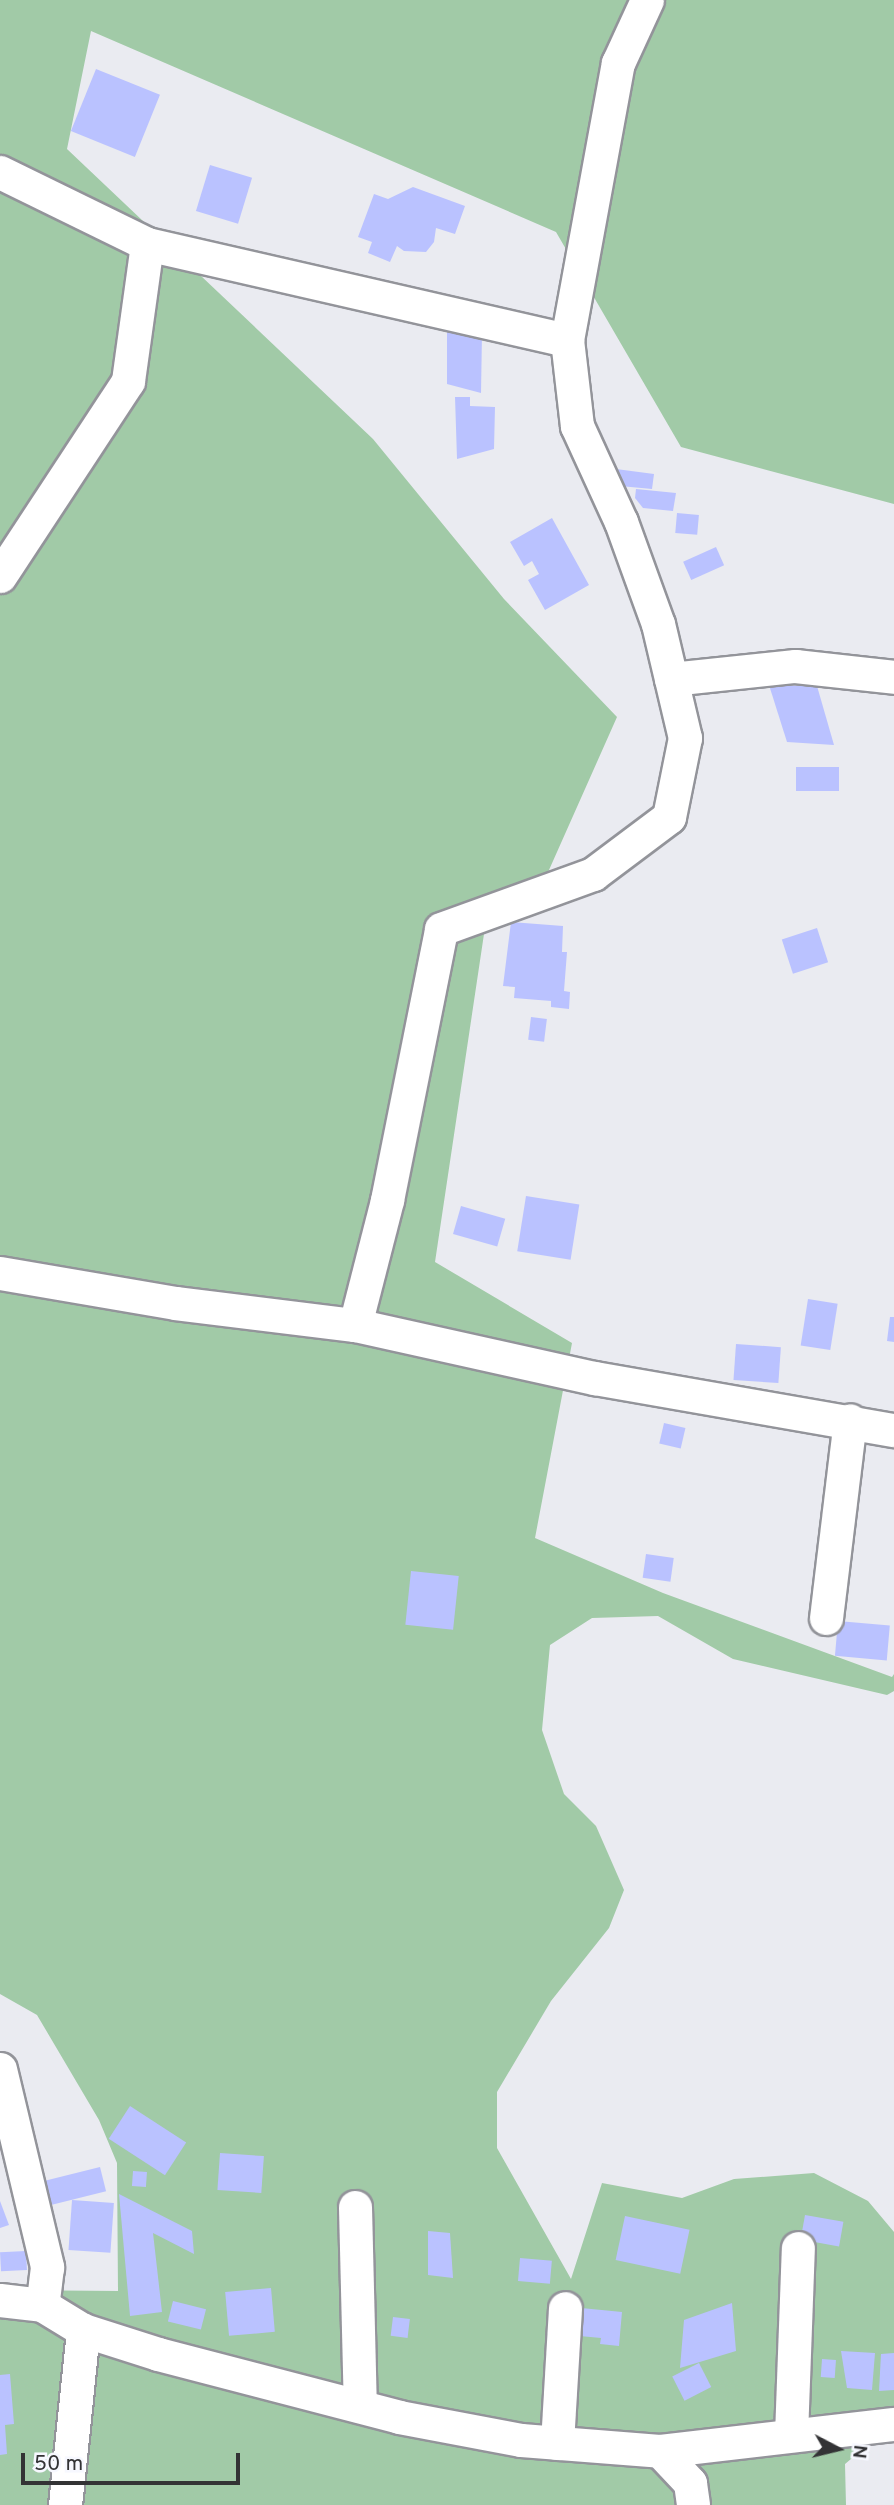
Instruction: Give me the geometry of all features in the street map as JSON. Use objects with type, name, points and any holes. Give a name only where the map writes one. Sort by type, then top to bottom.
[{"type":"street","points":[[355,1325],[387,1199],[441,929],[593,874],[669,817],[685,738],[658,624],[621,522],[577,426],[567,340],[618,63],[647,0]]},
{"type":"street","points":[[0,172],[147,244],[567,340]]},
{"type":"street","points":[[0,576],[128,382],[147,244]]},
{"type":"street","points":[[671,679],[795,666],[894,677]]},
{"type":"street","points":[[0,1273],[175,1303],[355,1325],[595,1378],[850,1420],[894,1430]]},
{"type":"street","points":[[826,1618],[850,1420]]},
{"type":"street","points":[[0,2069],[47,2267],[42,2305]]},
{"type":"street","points":[[355,2207],[360,2406]]},
{"type":"street","points":[[791,2435],[798,2248]]},
{"type":"street","points":[[0,2300],[42,2305],[83,2330],[158,2354],[360,2406],[521,2440],[660,2451],[894,2424]]},
{"type":"street","points":[[557,2443],[565,2308]]},
{"type":"street","points":[[65,2505],[83,2330]]},
{"type":"street","points":[[660,2451],[690,2483],[693,2505]]},
{"type":"green space","points":[[0,0],[894,0],[894,504],[681,447],[556,232],[91,31],[67,149],[373,439],[504,599],[617,717],[541,888],[484,934],[435,1262],[572,1343],[535,1538],[663,1593],[892,1677],[894,1674],[894,1691],[887,1695],[733,1659],[658,1616],[592,1618],[550,1645],[542,1730],[564,1794],[596,1826],[624,1890],[609,1928],[551,2001],[497,2092],[497,2148],[571,2279],[602,2183],[682,2198],[734,2179],[814,2173],[868,2201],[894,2232],[894,2423],[845,2464],[846,2505],[0,2505],[0,2290],[118,2291],[117,2163],[99,2120],[37,2015],[0,1994]]},
{"type":"building","points":[[96,69],[160,95],[135,157],[71,131]]},
{"type":"building","points":[[210,165],[252,178],[238,224],[196,211]]},
{"type":"building","points":[[413,187],[465,206],[455,234],[436,228],[434,242],[426,252],[404,251],[397,246],[390,262],[368,253],[372,242],[358,237],[374,194],[388,199]]},
{"type":"building","points":[[447,332],[482,333],[481,393],[447,384]]},
{"type":"building","points":[[455,397],[470,397],[470,406],[495,407],[494,449],[457,459]]},
{"type":"building","points":[[616,469],[654,474],[652,489],[620,486]]},
{"type":"building","points":[[636,489],[676,493],[673,511],[643,508],[635,498]]},
{"type":"building","points":[[677,513],[699,515],[697,535],[675,533]]},
{"type":"building","points":[[552,518],[589,585],[545,610],[528,580],[539,574],[532,561],[524,566],[510,542]]},
{"type":"building","points":[[716,547],[724,565],[691,580],[683,562]]},
{"type":"building","points":[[769,685],[817,686],[834,745],[787,742]]},
{"type":"building","points":[[796,767],[839,767],[839,791],[796,791]]},
{"type":"building","points":[[511,922],[563,926],[562,952],[567,952],[564,991],[570,992],[569,1009],[551,1007],[551,1001],[514,998],[515,987],[503,986]]},
{"type":"building","points":[[817,928],[828,962],[793,974],[782,939]]},
{"type":"building","points":[[531,1017],[547,1019],[544,1042],[528,1040]]},
{"type":"building","points":[[526,1196],[579,1204],[571,1260],[517,1251]]},
{"type":"building","points":[[461,1206],[505,1219],[497,1247],[453,1234]]},
{"type":"building","points":[[808,1299],[838,1304],[830,1350],[801,1345]]},
{"type":"building","points":[[890,1317],[894,1317],[894,1342],[887,1341]]},
{"type":"building","points":[[736,1344],[781,1347],[778,1383],[733,1380]]},
{"type":"building","points":[[664,1423],[685,1428],[681,1448],[659,1443]]},
{"type":"building","points":[[646,1554],[674,1558],[670,1582],[643,1578]]},
{"type":"building","points":[[411,1571],[459,1576],[453,1630],[405,1625]]},
{"type":"building","points":[[838,1621],[890,1626],[887,1660],[835,1656]]},
{"type":"building","points":[[130,2106],[186,2142],[165,2175],[109,2139]]},
{"type":"building","points":[[220,2153],[264,2156],[261,2193],[217,2190]]},
{"type":"building","points":[[100,2167],[106,2191],[43,2207],[37,2183]]},
{"type":"building","points":[[133,2171],[147,2172],[146,2187],[132,2186]]},
{"type":"building","points":[[119,2194],[192,2231],[194,2254],[153,2233],[162,2312],[130,2316]]},
{"type":"building","points":[[72,2200],[114,2203],[110,2253],[69,2250]]},
{"type":"building","points":[[0,2201],[9,2225],[0,2228]]},
{"type":"building","points":[[805,2215],[843,2222],[839,2246],[801,2240]]},
{"type":"building","points":[[625,2216],[690,2230],[680,2274],[616,2260]]},
{"type":"building","points":[[428,2231],[450,2233],[453,2278],[428,2275]]},
{"type":"building","points":[[26,2251],[27,2270],[1,2271],[0,2252]]},
{"type":"building","points":[[520,2258],[552,2261],[550,2284],[518,2281]]},
{"type":"building","points":[[271,2288],[275,2332],[229,2336],[225,2292]]},
{"type":"building","points":[[173,2301],[206,2309],[201,2330],[168,2321]]},
{"type":"building","points":[[732,2303],[736,2351],[680,2368],[684,2320]]},
{"type":"building","points":[[571,2307],[622,2312],[619,2346],[600,2344],[601,2338],[569,2335]]},
{"type":"building","points":[[393,2317],[410,2319],[408,2338],[391,2336]]},
{"type":"building","points":[[841,2351],[875,2353],[872,2390],[847,2388]]},
{"type":"building","points":[[894,2353],[894,2390],[879,2391],[881,2354]]},
{"type":"building","points":[[822,2359],[836,2360],[835,2378],[821,2377]]},
{"type":"building","points":[[699,2363],[711,2387],[685,2401],[672,2377]]},
{"type":"building","points":[[10,2374],[14,2424],[5,2425],[7,2454],[0,2455],[0,2375]]}]
